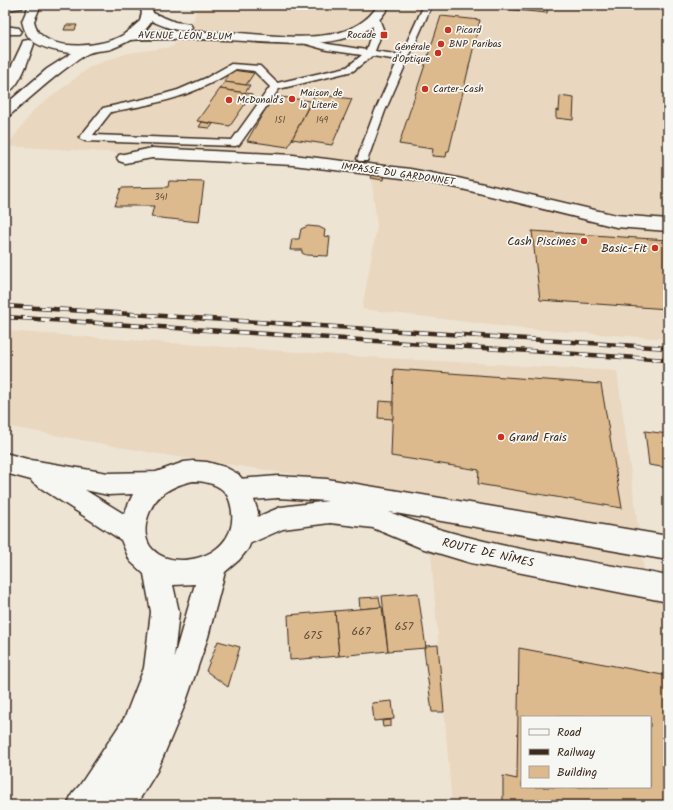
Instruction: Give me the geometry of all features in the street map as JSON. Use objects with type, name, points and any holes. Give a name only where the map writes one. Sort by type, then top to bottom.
[{"type":"main road","points":[[5,6],[18,5]]},
{"type":"main road","points":[[35,5],[18,17],[10,30],[28,44],[54,50],[87,49],[130,36],[143,26],[146,10]]},
{"type":"main road","name":"AVENUE LÉON BLUM","points":[[130,36],[162,34],[305,40],[349,32],[364,26],[375,18],[384,5]]},
{"type":"main road","name":"AVENUE LÉON BLUM","points":[[146,10],[172,25],[241,37]]},
{"type":"main road","points":[[5,89],[14,79],[28,44]]},
{"type":"main road","points":[[5,112],[52,72],[87,49]]},
{"type":"main road","name":"IMPASSE DU GARDONNET","points":[[125,158],[152,153],[292,160],[410,174],[458,183],[616,221],[668,225]]},
{"type":"main road","points":[[5,463],[31,470],[108,484],[159,483]]},
{"type":"main road","points":[[31,470],[133,533]]},
{"type":"main road","points":[[193,471],[211,472],[226,479],[238,490],[245,504],[246,519],[242,535],[230,552],[213,565],[194,572],[174,573],[156,568],[144,559],[136,547],[133,533],[134,519],[139,506],[148,493],[159,483],[176,475],[193,471]]},
{"type":"main road","points":[[238,490],[278,487],[327,490],[668,548]]},
{"type":"main road","name":"ROUTE DE NÎMES","points":[[242,535],[281,518],[330,512],[374,517],[421,536],[471,551],[668,589]]},
{"type":"main road","points":[[118,805],[149,754],[184,671],[203,610],[213,565]]},
{"type":"main road","points":[[83,805],[91,796],[137,726],[158,668],[165,612],[156,568]]},
{"type":"lane","points":[[363,159],[380,111],[428,5]]},
{"type":"lane","points":[[274,87],[257,68],[234,66],[210,80],[182,92],[155,100],[107,110],[84,138],[235,143],[274,87],[350,69],[370,53],[378,30],[375,18]]},
{"type":"lane","points":[[305,40],[327,47],[404,58]]},
{"type":"shaded area","points":[[197,5],[668,5],[668,339],[515,328],[362,309],[377,226],[370,168],[7,146],[34,110],[91,66],[128,53],[172,47],[194,20]]},
{"type":"shaded area","points":[[5,331],[366,357],[617,371],[647,594],[668,598],[668,805],[452,805],[426,494],[158,454],[5,426]]},
{"type":"building","points":[[463,5],[548,5],[547,13]]},
{"type":"building","points":[[441,16],[480,20],[449,151],[447,151],[446,157],[432,156],[433,149],[399,144]]},
{"type":"building","points":[[66,25],[77,25],[75,30],[64,30]]},
{"type":"building","points":[[232,70],[254,73],[246,85],[224,82]]},
{"type":"building","points":[[225,82],[250,85],[245,93],[220,89]]},
{"type":"building","points":[[220,89],[252,94],[230,126],[197,121]]},
{"type":"building","points":[[315,94],[352,99],[332,145],[292,139]]},
{"type":"building","points":[[273,96],[311,101],[288,147],[247,141]]},
{"type":"building","points":[[560,96],[574,98],[573,120],[556,118],[556,110],[559,111]]},
{"type":"building","points":[[202,122],[213,124],[210,128],[199,127]]},
{"type":"building","points":[[373,173],[384,175],[383,180],[371,178]]},
{"type":"building","points":[[169,181],[204,182],[199,222],[151,217],[154,206],[115,206],[121,188],[168,187]]},
{"type":"building","points":[[308,226],[319,227],[325,230],[324,236],[330,237],[328,256],[306,255],[302,253],[302,250],[290,250],[292,239],[299,239],[301,229]]},
{"type":"building","points":[[532,231],[668,240],[668,309],[540,300]]},
{"type":"building","name":"Grand Frais","points":[[394,369],[601,384],[622,508],[478,484],[479,470],[391,456]]},
{"type":"building","points":[[379,401],[393,402],[393,419],[378,418]]},
{"type":"building","points":[[645,431],[668,434],[668,468],[649,465]]},
{"type":"building","points":[[418,593],[426,648],[388,651],[382,596]]},
{"type":"building","points":[[379,597],[381,607],[360,609],[359,598]]},
{"type":"building","points":[[382,607],[388,651],[339,656],[335,611]]},
{"type":"building","points":[[335,611],[339,656],[290,660],[288,615]]},
{"type":"building","points":[[218,641],[240,647],[228,687],[206,671]]},
{"type":"building","points":[[438,645],[444,712],[432,712],[424,649],[426,646]]},
{"type":"building","points":[[519,648],[668,676],[668,805],[515,805],[503,802],[503,776],[517,779]]},
{"type":"building","points":[[392,701],[394,719],[374,721],[372,703]]},
{"type":"building","points":[[391,720],[391,726],[383,727],[382,721]]},
{"type":"railway","points":[[5,306],[668,348]]},
{"type":"railway","points":[[5,317],[668,360]]},
{"type":"place","name":"Picard","points":[[448,30]]},
{"type":"place","name":"Rocade","points":[[384,35]]},
{"type":"place","name":"BNP Paribas","points":[[441,44]]},
{"type":"place","name":"Générale d'Optique","points":[[438,53]]},
{"type":"place","name":"Carter-Cash","points":[[425,89]]},
{"type":"place","name":"Maison de la Literie","points":[[292,99]]},
{"type":"place","name":"McDonald's","points":[[229,100]]},
{"type":"place","name":"Cash Piscines","points":[[584,241]]},
{"type":"place","name":"Basic-Fit","points":[[655,248]]},
{"type":"place","name":"Grand Frais","points":[[501,437]]}]
